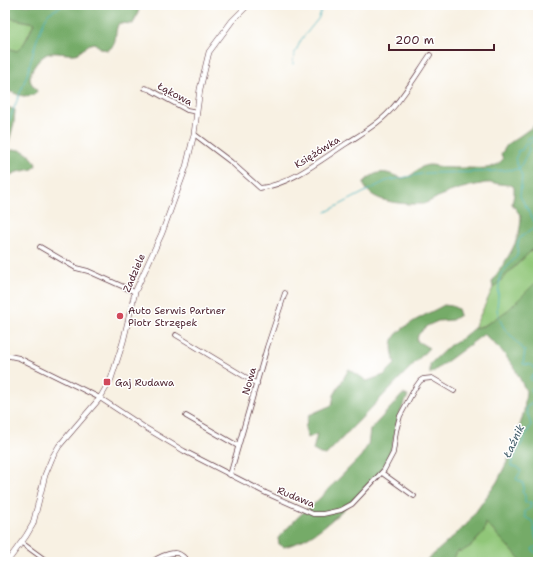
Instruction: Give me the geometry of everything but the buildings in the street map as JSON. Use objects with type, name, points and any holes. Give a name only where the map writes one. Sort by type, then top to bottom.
[{"type":"street","name":"Zadziele","points":[[7,562],[22,543],[33,524],[45,475],[52,458],[59,446],[100,398],[109,383],[117,361],[135,292],[170,214],[186,167],[198,112],[200,89],[205,62],[209,52],[232,21],[248,5]]},
{"type":"street","name":"Księżówka","points":[[194,134],[260,188],[270,187],[310,168],[383,118],[401,98],[430,54]]},
{"type":"street","name":"Łąkowa","points":[[145,88],[187,110],[198,112]]},
{"type":"street","points":[[40,247],[76,268],[101,276],[135,292]]},
{"type":"street","name":"Nowa","points":[[230,475],[285,293]]},
{"type":"street","points":[[176,335],[257,384]]},
{"type":"street","name":"Rudawa","points":[[5,355],[19,358],[100,398],[164,440],[266,493],[313,514],[323,514],[341,510],[352,504],[382,473],[393,453],[400,416],[418,383],[423,379],[432,378],[454,391]]},
{"type":"street","points":[[186,416],[238,446]]},
{"type":"street","points":[[382,473],[414,496]]},
{"type":"street","points":[[22,543],[48,562]]},
{"type":"street","points":[[152,562],[163,556],[176,553],[181,555],[189,562]]},
{"type":"green space","points":[[5,5],[141,5],[133,24],[119,23],[116,30],[114,45],[108,50],[102,49],[94,43],[75,54],[50,53],[39,60],[30,76],[30,80],[37,91],[34,95],[25,96],[5,90],[5,47],[17,51],[25,42],[34,23],[5,17]]},
{"type":"green space","points":[[5,17],[34,23],[24,44],[17,51],[5,47]]},
{"type":"green space","points":[[5,106],[15,110],[14,123],[7,149],[10,151],[18,150],[26,152],[36,165],[33,169],[17,172],[5,178]]},
{"type":"green space","points":[[538,123],[538,244],[493,288],[492,282],[515,243],[520,226],[521,216],[512,204],[514,187],[511,185],[484,183],[451,191],[423,204],[410,204],[383,200],[371,194],[363,183],[377,173],[387,173],[402,178],[410,176],[422,167],[429,165],[454,168],[491,167],[503,159],[501,154],[507,145]]},
{"type":"green space","points":[[538,244],[538,280],[517,302],[493,321],[474,328],[493,288]]},
{"type":"green space","points":[[538,280],[538,482],[535,480],[536,512],[538,517],[538,562],[522,561],[486,523],[484,532],[471,546],[461,552],[458,551],[451,562],[425,562],[467,524],[497,482],[513,450],[524,411],[526,391],[514,367],[502,351],[484,334],[430,374],[430,364],[450,345],[457,342],[474,328],[484,326],[508,310]]},
{"type":"green space","points":[[444,305],[452,306],[458,309],[460,315],[452,320],[438,321],[427,326],[418,335],[417,341],[429,348],[326,455],[320,454],[313,450],[317,434],[308,438],[305,428],[309,415],[332,405],[334,395],[349,369],[367,381],[384,375],[395,364],[392,346],[396,335],[408,325]]},
{"type":"green space","points":[[403,394],[408,396],[397,421],[389,457],[380,472],[343,510],[316,532],[284,547],[279,544],[278,538],[361,456],[368,445],[370,430]]},
{"type":"green space","points":[[486,523],[522,561],[526,562],[451,562],[458,551],[471,546],[484,532]]},
{"type":"waterway","points":[[5,131],[27,75],[36,42],[44,21],[49,13],[64,5]]},
{"type":"waterway","points":[[293,64],[294,55],[301,40],[318,19],[324,5]]},
{"type":"waterway","name":"Łaźnik","points":[[538,136],[528,145],[529,150],[519,169],[522,176],[520,196],[536,225],[532,230],[521,237],[519,240],[517,256],[500,275],[497,309],[499,318],[504,328],[525,351],[523,364],[532,365],[535,369],[535,375],[531,376],[530,378],[536,386],[531,389],[535,399],[526,408],[531,425],[511,466],[518,467],[521,471],[516,479],[522,482],[524,487],[522,492],[525,495],[525,503],[531,502],[530,509],[525,511],[525,517],[532,521],[538,545]]},
{"type":"waterway","points":[[326,212],[386,181],[426,173],[483,172],[519,169],[515,159],[518,153],[517,151],[522,150],[528,138],[535,138]]},
{"type":"waterway","name":"Łaźnik","points":[[538,545],[532,549],[534,552],[538,553]]},
{"type":"place","name":"Auto Serwis Partner Piotr Strzępek","points":[[120,316]]},
{"type":"place","name":"Gaj Rudawa","points":[[107,382]]}]
